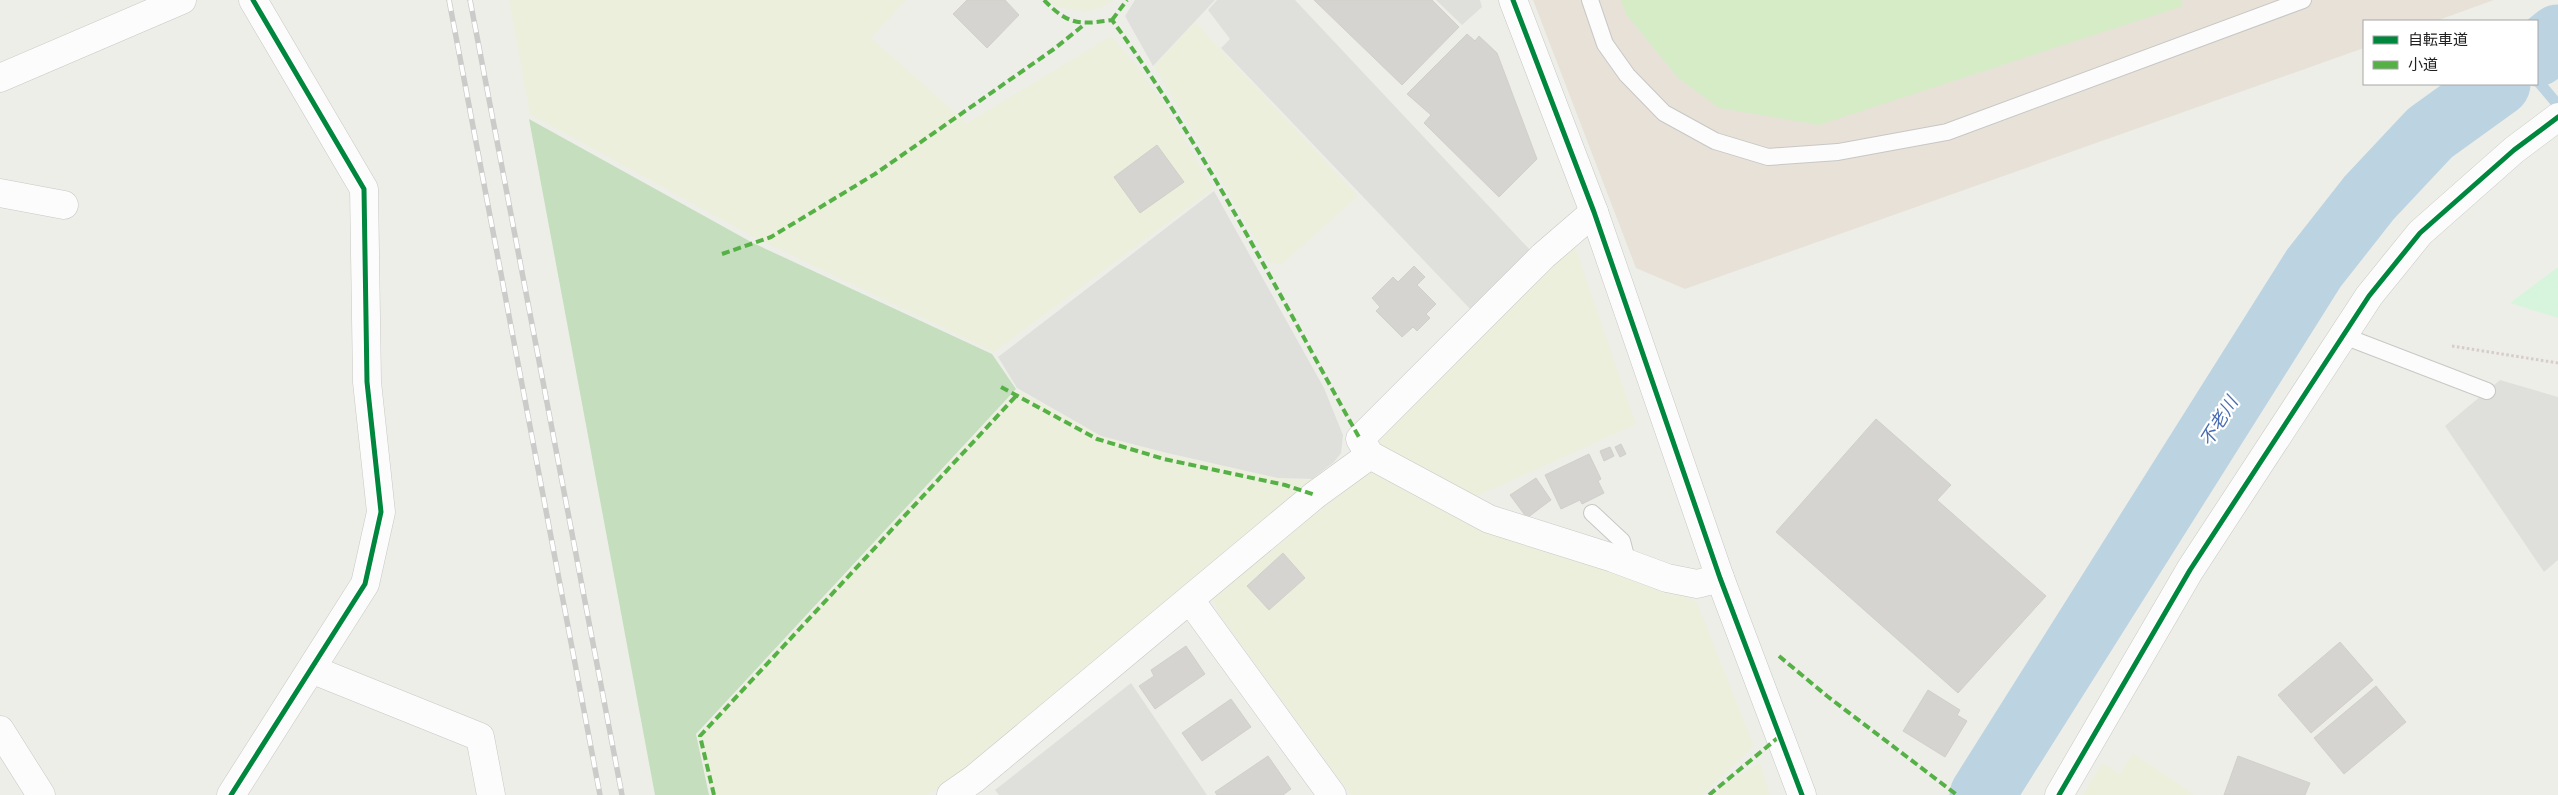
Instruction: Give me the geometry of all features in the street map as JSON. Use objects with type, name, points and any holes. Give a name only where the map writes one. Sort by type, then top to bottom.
[{"type":"street","points":[[0,78],[182,0]]},
{"type":"street","points":[[231,795],[365,584],[381,512],[367,382],[364,190],[253,0]]},
{"type":"street","points":[[1513,0],[1594,212],[1720,578],[1802,795]]},
{"type":"street","points":[[2058,795],[2190,570],[2369,296],[2420,233],[2514,150],[2558,116]]},
{"type":"street","points":[[0,193],[64,205]]},
{"type":"street","points":[[1594,212],[1543,256],[1360,439],[1370,454],[1489,519],[1666,578],[1697,584],[1720,578]]},
{"type":"street","points":[[951,795],[979,787],[1190,600],[1315,495],[1370,454]]},
{"type":"street","points":[[1190,600],[1332,795]]},
{"type":"street","points":[[311,669],[480,737],[491,795]]},
{"type":"street","points":[[0,730],[41,795]]},
{"type":"lane","points":[[1590,0],[1605,44],[1627,75],[1664,113],[1715,141],[1768,157],[1838,152],[1947,132],[2302,0]]},
{"type":"lane","points":[[2344,336],[2487,391]]},
{"type":"lane","points":[[1592,513],[1622,541],[1628,564]]},
{"type":"shaded area","points":[[1135,0],[1215,0],[1153,66],[1125,16]]},
{"type":"shaded area","points":[[1217,0],[1295,0],[1531,251],[1472,311],[1221,48],[1230,39],[1208,10]]},
{"type":"shaded area","points":[[1436,0],[1480,0],[1482,7],[1462,25]]},
{"type":"shaded area","points":[[1533,0],[2494,0],[2439,20],[2363,20],[2363,48],[1685,289],[1636,268]]},
{"type":"shaded area","points":[[1214,191],[1324,388],[1343,435],[1341,453],[1334,462],[1312,479],[1278,478],[1101,436],[1017,388],[998,357]]},
{"type":"shaded area","points":[[2500,380],[2558,397],[2558,560],[2544,572],[2445,426]]},
{"type":"shaded area","points":[[1131,683],[1207,795],[999,795],[995,790]]},
{"type":"green space","points":[[509,0],[906,0],[871,38],[967,123],[1111,36],[1140,70],[1166,107],[1213,189],[994,352],[757,239],[530,114]]},
{"type":"green space","points":[[1049,0],[1114,0],[1098,9],[1084,12],[1054,6]]},
{"type":"green space","points":[[1621,0],[2181,0],[2183,6],[1819,125],[1719,108],[1678,78],[1626,14]]},
{"type":"green space","points":[[1195,22],[1358,196],[1282,264],[1269,262],[1154,66]]},
{"type":"green space","points":[[529,119],[753,243],[992,354],[1016,389],[696,734],[709,795],[655,795]]},
{"type":"green space","points":[[1574,243],[1636,424],[1471,499],[1377,447],[1377,442]]},
{"type":"green space","points":[[2558,267],[2558,318],[2510,303]]},
{"type":"green space","points":[[1017,390],[1101,436],[1167,454],[1278,478],[1311,480],[953,781],[927,795],[711,795],[697,735]]},
{"type":"green space","points":[[1365,467],[1685,595],[1697,603],[1754,746],[1702,795],[1351,795],[1218,613],[1212,595],[1293,527],[1326,504],[1353,481]]},
{"type":"green space","points":[[2133,753],[2195,795],[2083,795],[2102,763],[2120,774]]},
{"type":"green space","points":[[1760,763],[1770,795],[1713,795],[1723,785]]},
{"type":"building","points":[[967,0],[1005,0],[1019,15],[987,48],[953,14]]},
{"type":"building","points":[[1314,0],[1432,0],[1459,27],[1402,85]]},
{"type":"building","points":[[1467,34],[1475,41],[1479,36],[1497,53],[1537,159],[1499,197],[1424,123],[1431,115],[1407,94]]},
{"type":"building","points":[[1157,145],[1184,182],[1140,213],[1114,177]]},
{"type":"building","points":[[1414,266],[1425,277],[1417,285],[1436,304],[1426,314],[1430,318],[1417,331],[1413,327],[1402,337],[1376,311],[1380,307],[1372,298],[1393,277],[1398,282]]},
{"type":"building","points":[[1876,419],[1951,485],[1937,500],[2046,596],[1958,693],[1776,532]]},
{"type":"building","points":[[1621,444],[1626,454],[1620,457],[1615,447]]},
{"type":"building","points":[[1610,447],[1614,456],[1604,461],[1600,451]]},
{"type":"building","points":[[1589,454],[1601,479],[1598,481],[1604,493],[1582,504],[1580,500],[1561,509],[1545,475]]},
{"type":"building","points":[[1536,478],[1551,500],[1527,518],[1510,495]]},
{"type":"building","points":[[1283,553],[1305,578],[1269,610],[1247,586]]},
{"type":"building","points":[[2340,642],[2373,680],[2311,733],[2278,695]]},
{"type":"building","points":[[1186,646],[1205,674],[1155,709],[1139,686],[1154,676],[1151,670]]},
{"type":"building","points":[[2376,686],[2406,722],[2344,774],[2314,738]]},
{"type":"building","points":[[1928,690],[1960,710],[1957,715],[1967,721],[1945,757],[1903,731]]},
{"type":"building","points":[[1231,699],[1251,727],[1202,761],[1182,733]]},
{"type":"building","points":[[1268,756],[1291,789],[1283,795],[1217,795],[1215,792]]},
{"type":"building","points":[[2238,756],[2310,783],[2305,795],[2224,795]]},
{"type":"waterway","name":"不老川","points":[[2538,53],[2558,37]]},
{"type":"waterway","points":[[2538,81],[2558,105]]},
{"type":"waterway","name":"不老川","points":[[1982,795],[2314,268],[2369,198],[2430,133],[2497,85]]},
{"type":"railway","points":[[449,0],[600,795]]},
{"type":"railway","points":[[470,0],[622,795]]},
{"type":"marked path","points":[[1044,0],[1067,19],[1082,22],[1112,20],[1146,69],[1211,172],[1360,439]]},
{"type":"marked path","points":[[1112,20],[1127,0]]},
{"type":"marked path","points":[[722,254],[771,237],[875,174],[1054,49],[1085,24]]},
{"type":"marked path","points":[[1001,387],[1097,439],[1164,459],[1285,485],[1315,495]]},
{"type":"marked path","points":[[714,795],[700,736],[1016,396]]},
{"type":"marked path","points":[[1779,656],[1827,696],[1957,795]]},
{"type":"marked path","points":[[1709,795],[1780,736]]},
{"type":"cycle path","points":[[231,795],[365,584],[381,512],[367,382],[364,189],[253,0]]},
{"type":"cycle path","points":[[1513,0],[1594,212],[1720,578],[1802,795]]},
{"type":"cycle path","points":[[2059,795],[2190,570],[2369,296],[2420,233],[2514,150],[2558,117]]}]
